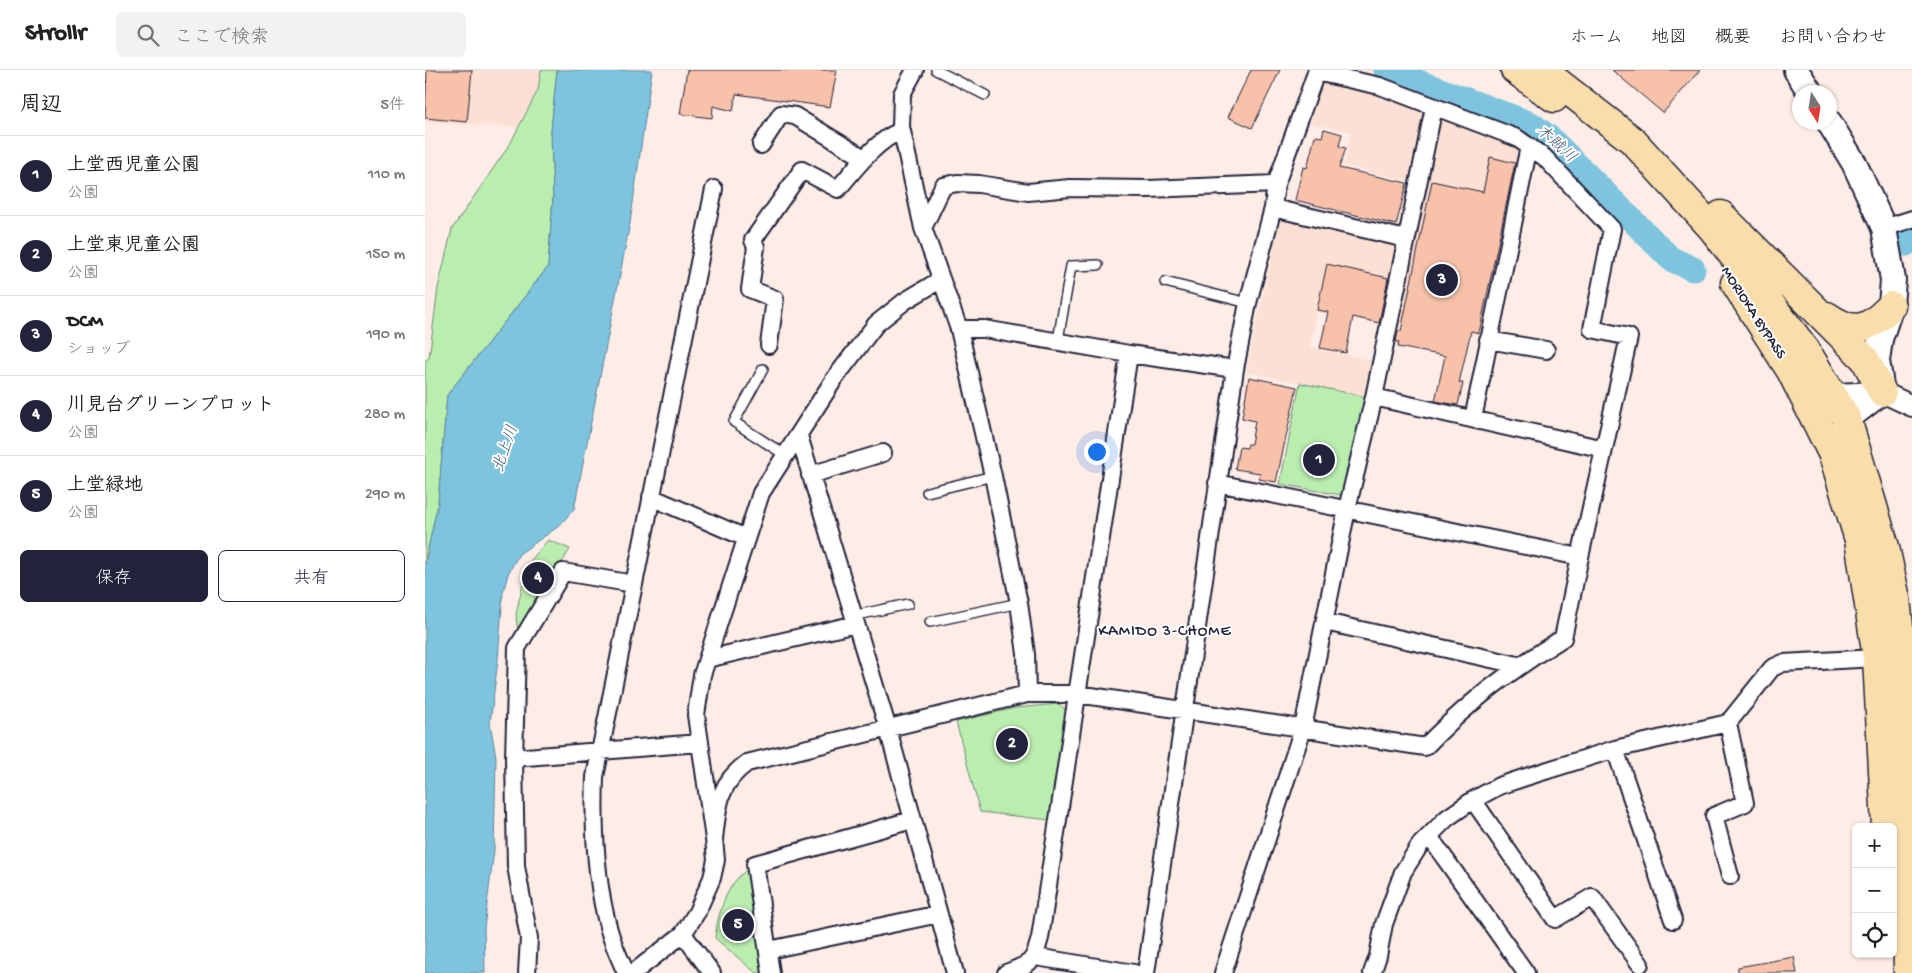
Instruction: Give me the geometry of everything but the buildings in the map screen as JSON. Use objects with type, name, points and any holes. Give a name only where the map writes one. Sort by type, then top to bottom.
[{"type":"highway","name":"MORIOKA BYPASS","points":[[1515,70],[1607,136],[1670,200],[1707,244],[1791,371],[1833,455],[1859,540],[1874,630],[1886,823]]},
{"type":"highway","name":"MORIOKA BYPASS","points":[[1542,70],[1632,140],[1712,228],[1778,312],[1833,394],[1847,419],[1885,546],[1896,599],[1902,654],[1909,880],[1908,973]]},
{"type":"highway","points":[[1561,70],[1626,118],[1865,359],[1882,392]]},
{"type":"highway","points":[[1805,300],[1840,325],[1850,327],[1864,327],[1875,322],[1891,306]]},
{"type":"highway","points":[[1894,958],[1895,973]]},
{"type":"main road","points":[[1796,70],[1806,85]]},
{"type":"main road","points":[[1833,455],[1847,419],[1882,392],[1878,354],[1880,340],[1891,306],[1893,280],[1884,228],[1854,163],[1834,130]]},
{"type":"street","points":[[915,70],[902,94],[900,107],[902,131],[923,228],[959,329],[993,476],[1019,603],[1026,654],[1027,694]]},
{"type":"street","points":[[714,838],[719,798],[735,772],[747,764],[1027,694],[1078,694],[1184,710],[1303,728],[1425,747],[1452,718],[1518,665],[1563,638],[1629,337],[1592,329],[1612,229],[1544,157],[1517,138],[1380,86],[1316,71],[1276,184],[1273,208],[1248,303],[1235,369],[1217,483],[1184,710],[1146,973]]},
{"type":"street","points":[[1223,973],[1303,728],[1347,509],[1374,397],[1434,107]]},
{"type":"street","points":[[761,145],[781,114],[795,116],[864,158]]},
{"type":"street","points":[[769,345],[775,299],[750,289],[756,247],[753,240],[802,170],[838,189],[864,158],[895,133],[902,131]]},
{"type":"street","points":[[1473,420],[1487,340],[1529,146]]},
{"type":"street","points":[[923,228],[943,186],[957,183],[1028,192],[1070,188],[1148,189],[1276,184]]},
{"type":"street","points":[[626,973],[609,931],[597,873],[594,806],[595,777],[714,189]]},
{"type":"street","points":[[1273,208],[1406,239]]},
{"type":"street","points":[[1884,228],[1912,219]]},
{"type":"street","points":[[633,973],[683,934],[697,912],[712,878],[715,860],[714,838],[705,762],[699,743],[696,715],[707,659],[761,493],[835,378],[876,324],[905,301],[940,280]]},
{"type":"street","points":[[959,329],[984,329],[1059,340],[1129,354],[1235,369]]},
{"type":"street","points":[[1487,340],[1546,350]]},
{"type":"street","points":[[1006,973],[1031,962],[1035,957],[1078,694],[1129,354]]},
{"type":"street","points":[[1791,371],[1810,384],[1833,394],[1882,392],[1912,406]]},
{"type":"street","points":[[1374,397],[1604,449]]},
{"type":"street","points":[[799,436],[887,729],[955,973]]},
{"type":"street","points":[[810,475],[883,453]]},
{"type":"street","points":[[1217,483],[1580,557]]},
{"type":"street","points":[[651,497],[746,538]]},
{"type":"street","points":[[527,973],[529,938],[516,866],[514,758],[517,648],[563,572],[634,584]]},
{"type":"street","points":[[707,659],[855,620]]},
{"type":"street","points":[[1325,622],[1518,665]]},
{"type":"street","points":[[1371,973],[1378,956],[1384,924],[1403,872],[1420,845],[1447,818],[1473,800],[1517,780],[1615,749],[1728,723],[1772,668],[1783,664],[1877,658]]},
{"type":"street","points":[[1728,723],[1745,803],[1714,816],[1730,876]]},
{"type":"street","points":[[514,758],[699,743]]},
{"type":"street","points":[[1615,749],[1673,920]]},
{"type":"street","points":[[1473,800],[1555,919],[1592,897],[1640,964]]},
{"type":"street","points":[[771,973],[755,864],[912,820]]},
{"type":"street","points":[[1429,836],[1526,973]]},
{"type":"street","points":[[769,950],[939,914]]},
{"type":"street","points":[[683,934],[711,973]]},
{"type":"street","points":[[1035,957],[1134,973]]},
{"type":"lane","points":[[937,70],[985,95]]},
{"type":"lane","points":[[1059,340],[1071,266],[1098,265]]},
{"type":"lane","points":[[1165,282],[1248,303]]},
{"type":"lane","points":[[763,369],[734,422],[785,456]]},
{"type":"lane","points":[[927,492],[993,476]]},
{"type":"lane","points":[[930,622],[1019,603]]},
{"type":"lane","points":[[855,620],[908,604]]},
{"type":"shaded area","points":[[425,70],[541,70],[538,90],[518,127],[425,122]]},
{"type":"shaded area","points":[[1327,82],[1376,93],[1423,110],[1426,115],[1440,121],[1446,119],[1514,146],[1518,156],[1482,335],[1397,318],[1382,324],[1317,312],[1310,347],[1374,361],[1367,397],[1246,372],[1280,218],[1394,242],[1425,185],[1344,166],[1351,132],[1310,123],[1322,85]]},
{"type":"green space","points":[[541,70],[557,70],[551,130],[553,197],[548,267],[447,395],[438,503],[425,563],[425,361],[429,358],[438,288],[452,229],[510,144],[538,90]]},
{"type":"green space","points":[[1300,383],[1367,397],[1346,493],[1341,495],[1280,484]]},
{"type":"green space","points":[[548,540],[570,549],[518,636],[516,614],[527,565]]},
{"type":"green space","points":[[1059,704],[1067,711],[1050,820],[980,812],[956,722],[1015,708]]},
{"type":"green space","points":[[747,870],[750,872],[766,973],[756,973],[715,938],[718,919],[728,891]]},
{"type":"water","name":"北上川","points":[[557,70],[652,70],[630,223],[574,509],[559,526],[519,554],[508,574],[503,592],[498,660],[490,723],[496,757],[494,850],[484,928],[485,973],[425,973],[425,563],[438,503],[447,395],[548,267],[553,197],[551,130]]},
{"type":"waterway","name":"木賊川","points":[[1386,70],[1531,124],[1551,139],[1671,259],[1693,269]]},
{"type":"waterway","name":"木賊川","points":[[1906,244],[1912,238]]},
{"type":"place","name":"DCM","points":[[1442,280]]},
{"type":"place","name":"上堂西児童公園","points":[[1319,460]]},
{"type":"place","name":"川見台グリーンプロット","points":[[538,578]]},
{"type":"place","name":"上堂東児童公園","points":[[1012,744]]},
{"type":"place","name":"上堂緑地","points":[[738,925]]},
{"type":"district","name":"KAMIDO 3-CHOME","points":[[1165,632]]}]
